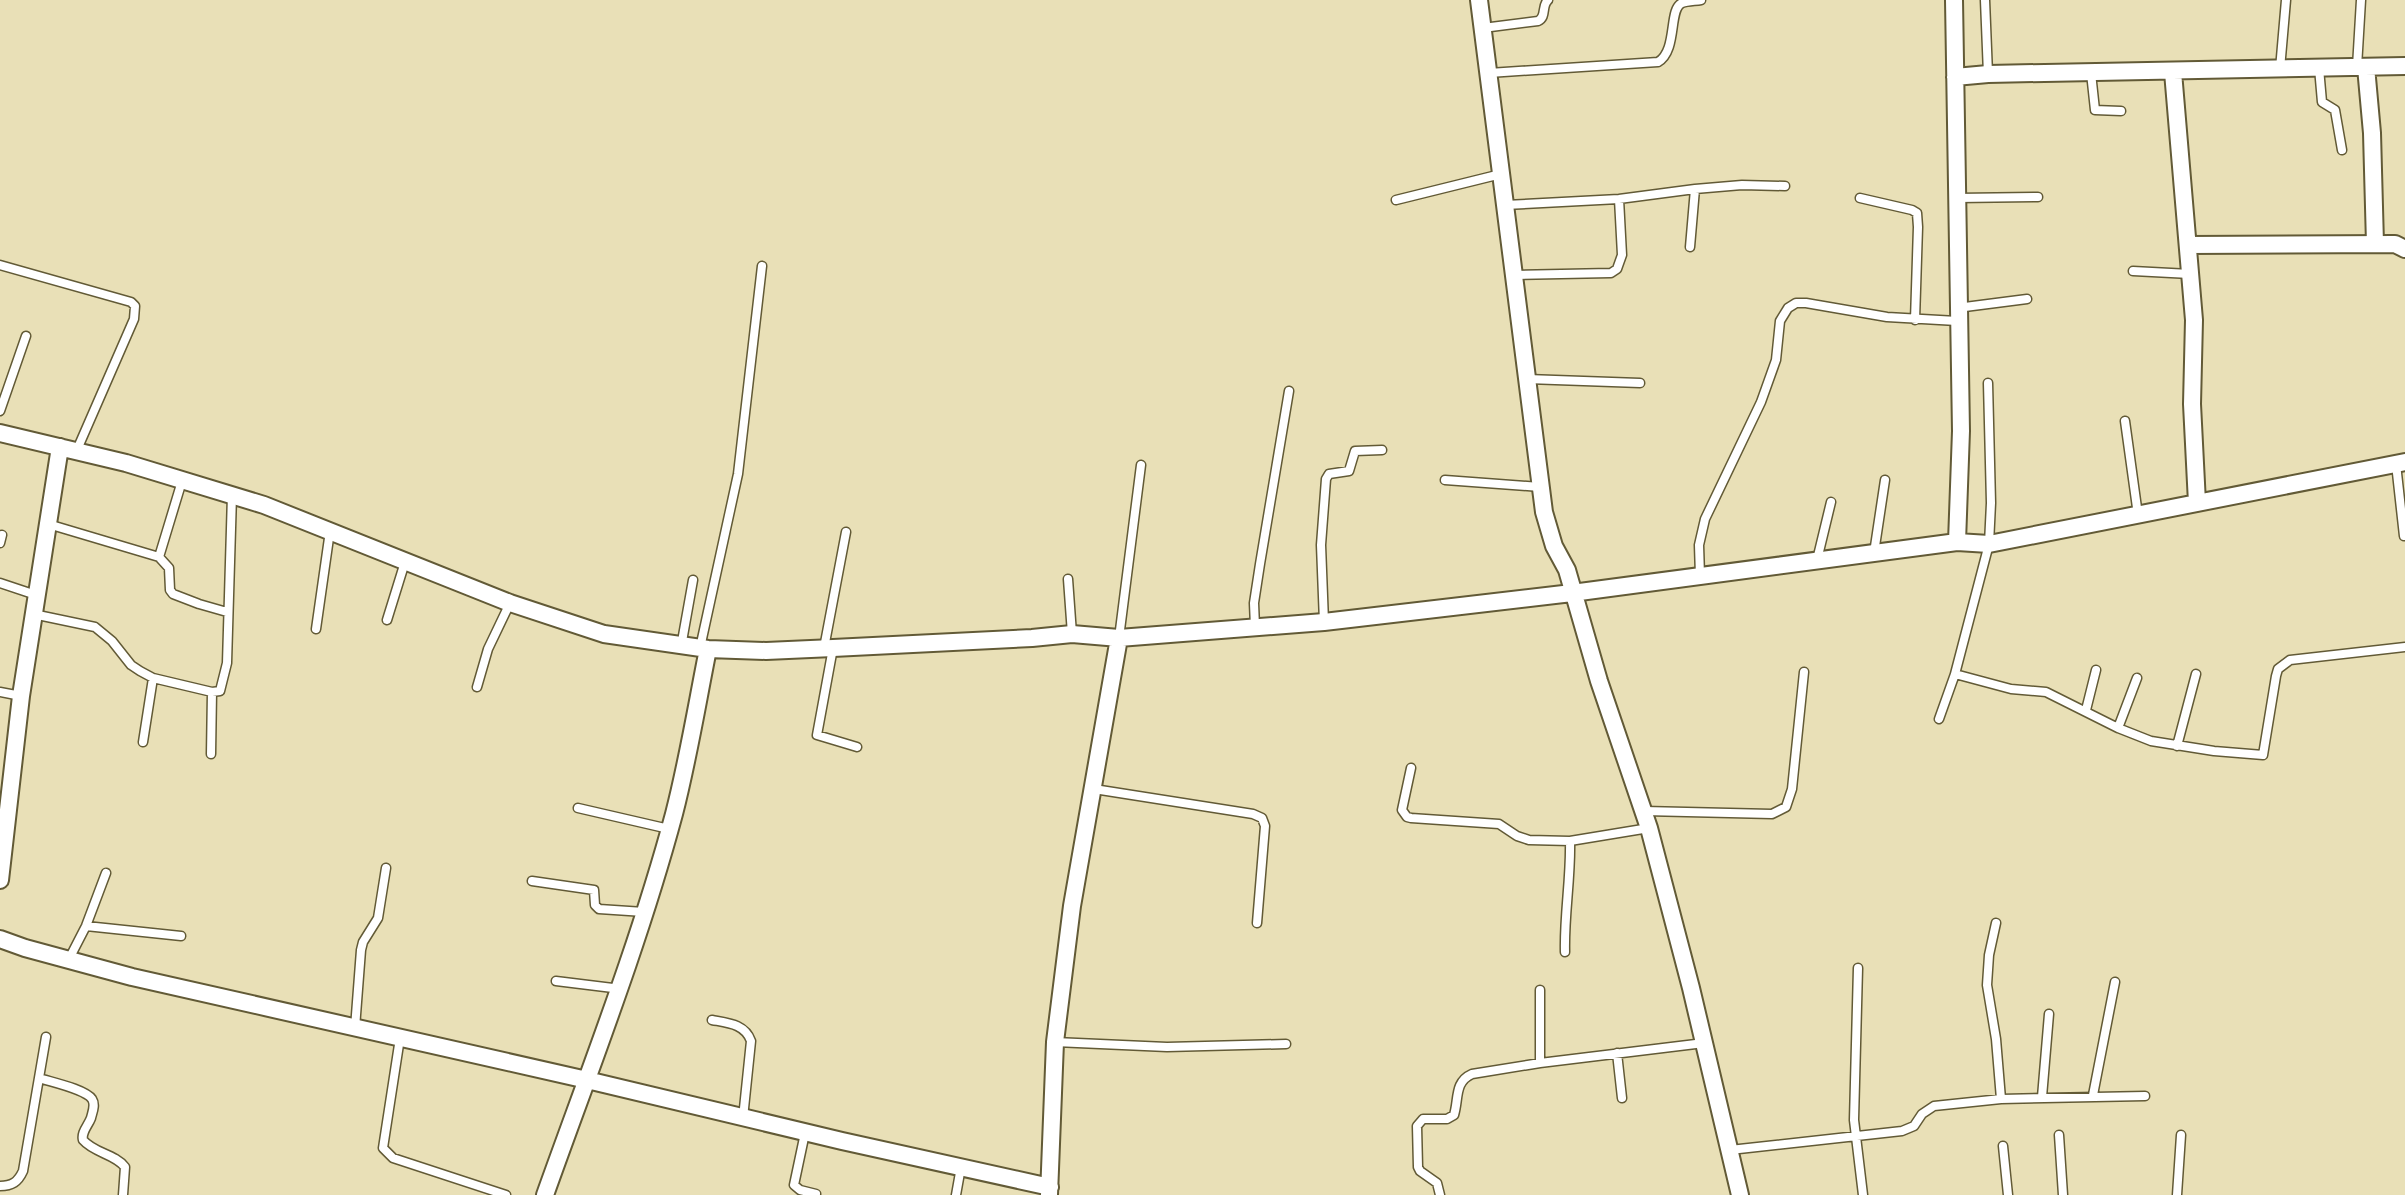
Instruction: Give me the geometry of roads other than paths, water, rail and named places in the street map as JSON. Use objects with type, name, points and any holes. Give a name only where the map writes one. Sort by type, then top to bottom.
[{"type":"street","points":[[1479,0],[1544,512],[1554,546],[1567,570],[1599,681],[1649,828],[1704,1042],[1740,1195]]},
{"type":"street","points":[[1954,0],[1965,311],[1961,431],[1973,543]]},
{"type":"street","points":[[1958,77],[2405,66]]},
{"type":"street","points":[[2361,67],[2372,133],[2375,244]]},
{"type":"street","points":[[2173,72],[2194,320],[2192,404],[2197,503]]},
{"type":"street","points":[[2188,245],[2395,244],[2405,249]]},
{"type":"street","points":[[0,433],[126,463],[232,495],[330,531],[510,603],[604,634],[681,647],[766,651],[1021,639],[1072,634],[1119,638],[1324,622],[1572,593],[1874,553],[1973,543],[2138,515],[2400,463]]},
{"type":"street","points":[[0,880],[32,614],[48,524],[68,450]]},
{"type":"street","points":[[0,939],[132,977],[961,1167],[1050,1191],[1055,1042],[1072,906],[1119,638]]},
{"type":"street","points":[[545,1195],[621,989],[669,830],[685,762],[704,649]]},
{"type":"lane","points":[[1483,28],[1538,21],[1543,17],[1544,5],[1548,0]]},
{"type":"lane","points":[[1489,73],[1658,62],[1664,59],[1669,51],[1677,8],[1683,2],[1701,0]]},
{"type":"lane","points":[[1984,75],[1985,0]]},
{"type":"lane","points":[[2280,69],[2286,0]]},
{"type":"lane","points":[[2361,0],[2361,67]]},
{"type":"lane","points":[[2319,68],[2322,102],[2335,110],[2342,150]]},
{"type":"lane","points":[[2091,73],[2095,110],[2121,111]]},
{"type":"lane","points":[[1396,200],[1501,174]]},
{"type":"lane","points":[[1505,205],[1619,199],[1742,185],[1785,186]]},
{"type":"lane","points":[[1690,247],[1695,189]]},
{"type":"lane","points":[[1961,197],[2038,197]]},
{"type":"lane","points":[[1860,198],[1917,213],[1915,320]]},
{"type":"lane","points":[[1515,275],[1611,273],[1617,269],[1622,255],[1619,199]]},
{"type":"lane","points":[[0,265],[130,302],[135,306],[134,319],[68,450]]},
{"type":"lane","points":[[704,649],[738,474],[762,266]]},
{"type":"lane","points":[[2133,271],[2190,274]]},
{"type":"lane","points":[[1700,576],[1699,545],[1705,519],[1761,402],[1776,360],[1780,321],[1783,314],[1796,303],[1806,303],[1860,314],[1915,320],[2027,299]]},
{"type":"lane","points":[[0,411],[26,336]]},
{"type":"lane","points":[[1527,379],[1640,383]]},
{"type":"lane","points":[[1939,719],[1955,674],[1973,543],[1991,503],[1988,383]]},
{"type":"lane","points":[[1255,627],[1254,603],[1289,391]]},
{"type":"lane","points":[[2125,421],[2138,515]]},
{"type":"lane","points":[[1324,622],[1321,545],[1326,479],[1329,474],[1349,471],[1355,452],[1382,450]]},
{"type":"lane","points":[[2400,463],[2404,536]]},
{"type":"lane","points":[[1119,638],[1141,465]]},
{"type":"lane","points":[[1445,480],[1540,487]]},
{"type":"lane","points":[[1874,553],[1885,480]]},
{"type":"lane","points":[[159,558],[182,481]]},
{"type":"lane","points":[[32,614],[95,627],[112,641],[131,665],[153,678],[212,692],[220,691],[224,684],[227,663],[232,495]]},
{"type":"lane","points":[[1817,560],[1831,502]]},
{"type":"lane","points":[[48,524],[159,558],[169,568],[170,590],[173,594],[227,612]]},
{"type":"lane","points":[[316,629],[330,531]]},
{"type":"lane","points":[[846,532],[817,735],[856,747]]},
{"type":"lane","points":[[387,620],[405,562]]},
{"type":"lane","points":[[1068,579],[1072,634]]},
{"type":"lane","points":[[681,647],[693,580]]},
{"type":"lane","points":[[0,583],[36,595]]},
{"type":"lane","points":[[477,687],[488,649],[510,603]]},
{"type":"lane","points":[[1955,674],[2011,689],[2046,692],[2118,728],[2151,741],[2263,755],[2276,676],[2283,665],[2290,660],[2405,647]]},
{"type":"lane","points":[[2086,710],[2096,670]]},
{"type":"lane","points":[[1644,811],[1772,814],[1786,807],[1792,789],[1804,672]]},
{"type":"lane","points":[[2177,746],[2196,674]]},
{"type":"lane","points":[[143,742],[153,678]]},
{"type":"lane","points":[[2118,728],[2137,678]]},
{"type":"lane","points":[[0,692],[21,696]]},
{"type":"lane","points":[[211,754],[212,692]]},
{"type":"lane","points":[[1411,768],[1402,810],[1407,816],[1451,822],[1499,824],[1524,839],[1570,841],[1649,828]]},
{"type":"lane","points":[[1094,789],[1253,814],[1262,818],[1265,826],[1257,923]]},
{"type":"lane","points":[[578,808],[669,830]]},
{"type":"lane","points":[[1565,952],[1565,918],[1571,866],[1570,841]]},
{"type":"lane","points":[[355,1028],[361,950],[363,942],[378,918],[386,868]]},
{"type":"lane","points":[[69,959],[86,926],[106,873]]},
{"type":"lane","points":[[532,881],[594,890],[595,905],[599,909],[644,912]]},
{"type":"lane","points":[[1996,923],[1989,955],[1987,985],[1996,1039],[2001,1099]]},
{"type":"lane","points":[[86,926],[181,936]]},
{"type":"lane","points":[[1858,968],[1854,1120],[1858,1137],[1863,1195]]},
{"type":"lane","points":[[556,981],[621,989]]},
{"type":"lane","points":[[2093,1095],[2115,982]]},
{"type":"lane","points":[[1540,990],[1540,1063]]},
{"type":"lane","points":[[2042,1097],[2049,1014]]},
{"type":"lane","points":[[712,1020],[740,1026],[748,1032],[751,1041],[743,1118]]},
{"type":"lane","points":[[0,1186],[8,1186],[15,1182],[23,1171],[46,1037]]},
{"type":"lane","points":[[400,1038],[383,1148],[393,1158],[506,1195]]},
{"type":"lane","points":[[1055,1042],[1167,1047],[1286,1044]]},
{"type":"lane","points":[[1440,1195],[1437,1183],[1420,1172],[1418,1167],[1417,1126],[1420,1120],[1447,1119],[1454,1115],[1459,1085],[1466,1077],[1540,1063],[1704,1042]]},
{"type":"lane","points":[[1617,1053],[1622,1098]]},
{"type":"lane","points":[[39,1078],[82,1092],[92,1099],[94,1106],[90,1121],[82,1135],[83,1140],[98,1152],[121,1162],[125,1167],[123,1195]]},
{"type":"lane","points":[[1730,1150],[1858,1137],[1908,1129],[1914,1126],[1922,1114],[1934,1106],[2001,1099],[2145,1095]]},
{"type":"lane","points":[[805,1132],[794,1185],[800,1190],[816,1194]]},
{"type":"lane","points":[[2060,1135],[2063,1195]]},
{"type":"lane","points":[[2177,1195],[2181,1135]]},
{"type":"lane","points":[[2003,1146],[2008,1195]]},
{"type":"lane","points":[[956,1195],[961,1167]]}]
